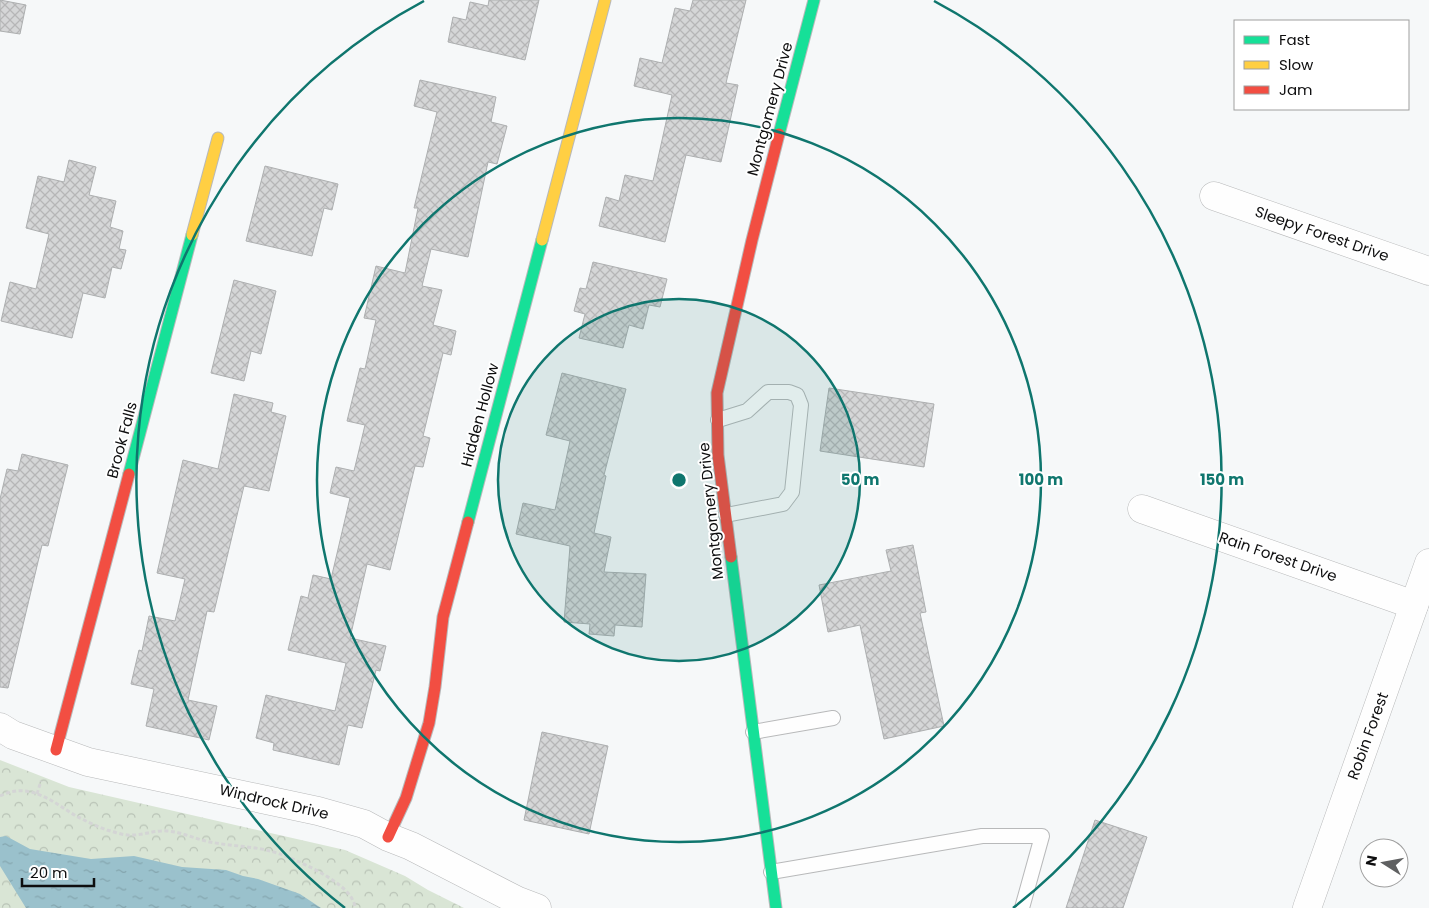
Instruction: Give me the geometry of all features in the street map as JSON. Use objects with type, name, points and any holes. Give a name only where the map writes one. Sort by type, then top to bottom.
[{"type":"street","name":"Hidden Hollow","points":[[388,837],[406,798],[428,723],[435,687],[443,617],[605,0]]},
{"type":"street","name":"Montgomery Drive","points":[[776,908],[718,455],[717,393],[750,250],[814,0]]},
{"type":"street","name":"Brook Falls","points":[[56,750],[218,138]]},
{"type":"street","name":"Sleepy Forest Drive","points":[[1214,196],[1429,271]]},
{"type":"street","name":"Rain Forest Drive","points":[[1142,508],[1414,605]]},
{"type":"street","name":"Robin Forest","points":[[1307,908],[1429,563]]},
{"type":"street","name":"Windrock Drive","points":[[0,727],[13,735],[88,762],[318,811],[364,824],[516,900],[537,908]]},
{"type":"lane","points":[[718,420],[747,411],[768,392],[789,392],[797,395],[801,405],[792,492],[782,504],[726,515]]},
{"type":"lane","points":[[753,732],[832,718]]},
{"type":"lane","points":[[772,872],[982,836],[1042,836],[1022,908]]},
{"type":"path","points":[[37,794],[41,781]]},
{"type":"path","points":[[0,796],[18,791],[37,794],[95,826],[119,833],[133,835],[162,830],[185,834],[207,842],[269,851],[285,856],[314,869],[340,886],[349,894],[355,908]]},
{"type":"green space","points":[[0,760],[69,787],[345,850],[405,876],[464,908],[0,908]]},
{"type":"water","points":[[6,836],[30,849],[91,859],[134,856],[182,867],[226,870],[300,894],[321,908],[26,908],[0,866],[0,837]]},
{"type":"building","points":[[0,0],[26,5],[20,34],[0,31]]},
{"type":"building","points":[[489,0],[539,0],[525,60],[448,42],[453,17],[466,20],[470,2],[488,6]]},
{"type":"building","points":[[693,0],[746,0],[726,83],[738,85],[721,162],[686,155],[665,242],[599,226],[606,197],[619,201],[625,175],[653,181],[672,95],[634,86],[640,58],[662,63],[675,8],[690,11]]},
{"type":"building","points":[[420,80],[496,97],[491,122],[507,126],[497,164],[488,162],[468,257],[431,249],[422,286],[442,290],[433,325],[456,331],[451,355],[443,353],[423,436],[430,438],[423,467],[415,466],[390,570],[367,564],[350,638],[386,646],[380,671],[376,670],[362,728],[348,725],[339,765],[273,750],[274,743],[256,738],[266,695],[335,711],[346,663],[288,650],[301,596],[308,598],[313,575],[331,579],[350,498],[330,493],[336,467],[354,471],[365,425],[347,421],[360,368],[365,369],[376,320],[364,318],[376,266],[405,273],[418,208],[414,208],[437,112],[414,106]]},
{"type":"building","points":[[69,160],[96,167],[89,195],[116,201],[110,227],[123,231],[119,249],[126,250],[121,269],[112,267],[105,298],[83,293],[72,338],[1,321],[10,282],[36,289],[49,234],[26,228],[38,176],[64,182]]},
{"type":"building","points":[[265,166],[338,184],[332,210],[324,208],[312,256],[246,241]]},
{"type":"building","points":[[593,262],[667,279],[660,307],[649,305],[643,329],[629,325],[623,348],[579,338],[585,314],[574,311],[580,288],[586,289]]},
{"type":"building","points":[[234,280],[276,291],[261,354],[251,351],[244,381],[211,373]]},
{"type":"building","points":[[562,373],[626,389],[604,475],[606,476],[594,533],[611,537],[604,572],[646,574],[642,627],[615,625],[614,636],[589,634],[590,624],[564,622],[570,546],[516,534],[523,503],[555,510],[570,441],[546,435]]},
{"type":"building","points":[[829,388],[934,404],[924,467],[820,451]]},
{"type":"building","points":[[234,394],[273,403],[271,412],[286,416],[269,491],[244,486],[214,612],[207,611],[188,700],[217,706],[209,740],[146,726],[154,689],[131,684],[139,650],[142,651],[149,616],[175,621],[185,579],[157,573],[183,460],[218,469]]},
{"type":"building","points":[[22,454],[68,465],[48,546],[42,545],[8,688],[0,687],[0,499],[7,469],[18,471]]},
{"type":"building","points":[[913,545],[926,612],[920,613],[944,726],[884,739],[860,625],[828,632],[819,585],[891,571],[886,550]]},
{"type":"building","points":[[542,732],[608,746],[589,834],[524,820]]},
{"type":"building","points":[[1095,820],[1147,837],[1123,908],[1066,908]]},
{"type":"traffic: fast","points":[[779,134],[814,0]]},
{"type":"traffic: fast","points":[[129,474],[192,235]]},
{"type":"traffic: fast","points":[[468,522],[542,240]]},
{"type":"traffic: fast","points":[[731,557],[776,908]]},
{"type":"traffic: slow","points":[[542,240],[605,0]]},
{"type":"traffic: slow","points":[[192,235],[218,138]]},
{"type":"traffic: jam","points":[[731,557],[718,455],[717,393],[752,240],[779,134]]},
{"type":"traffic: jam","points":[[56,750],[129,474]]},
{"type":"traffic: jam","points":[[388,837],[406,798],[429,723],[443,617],[468,522]]}]
